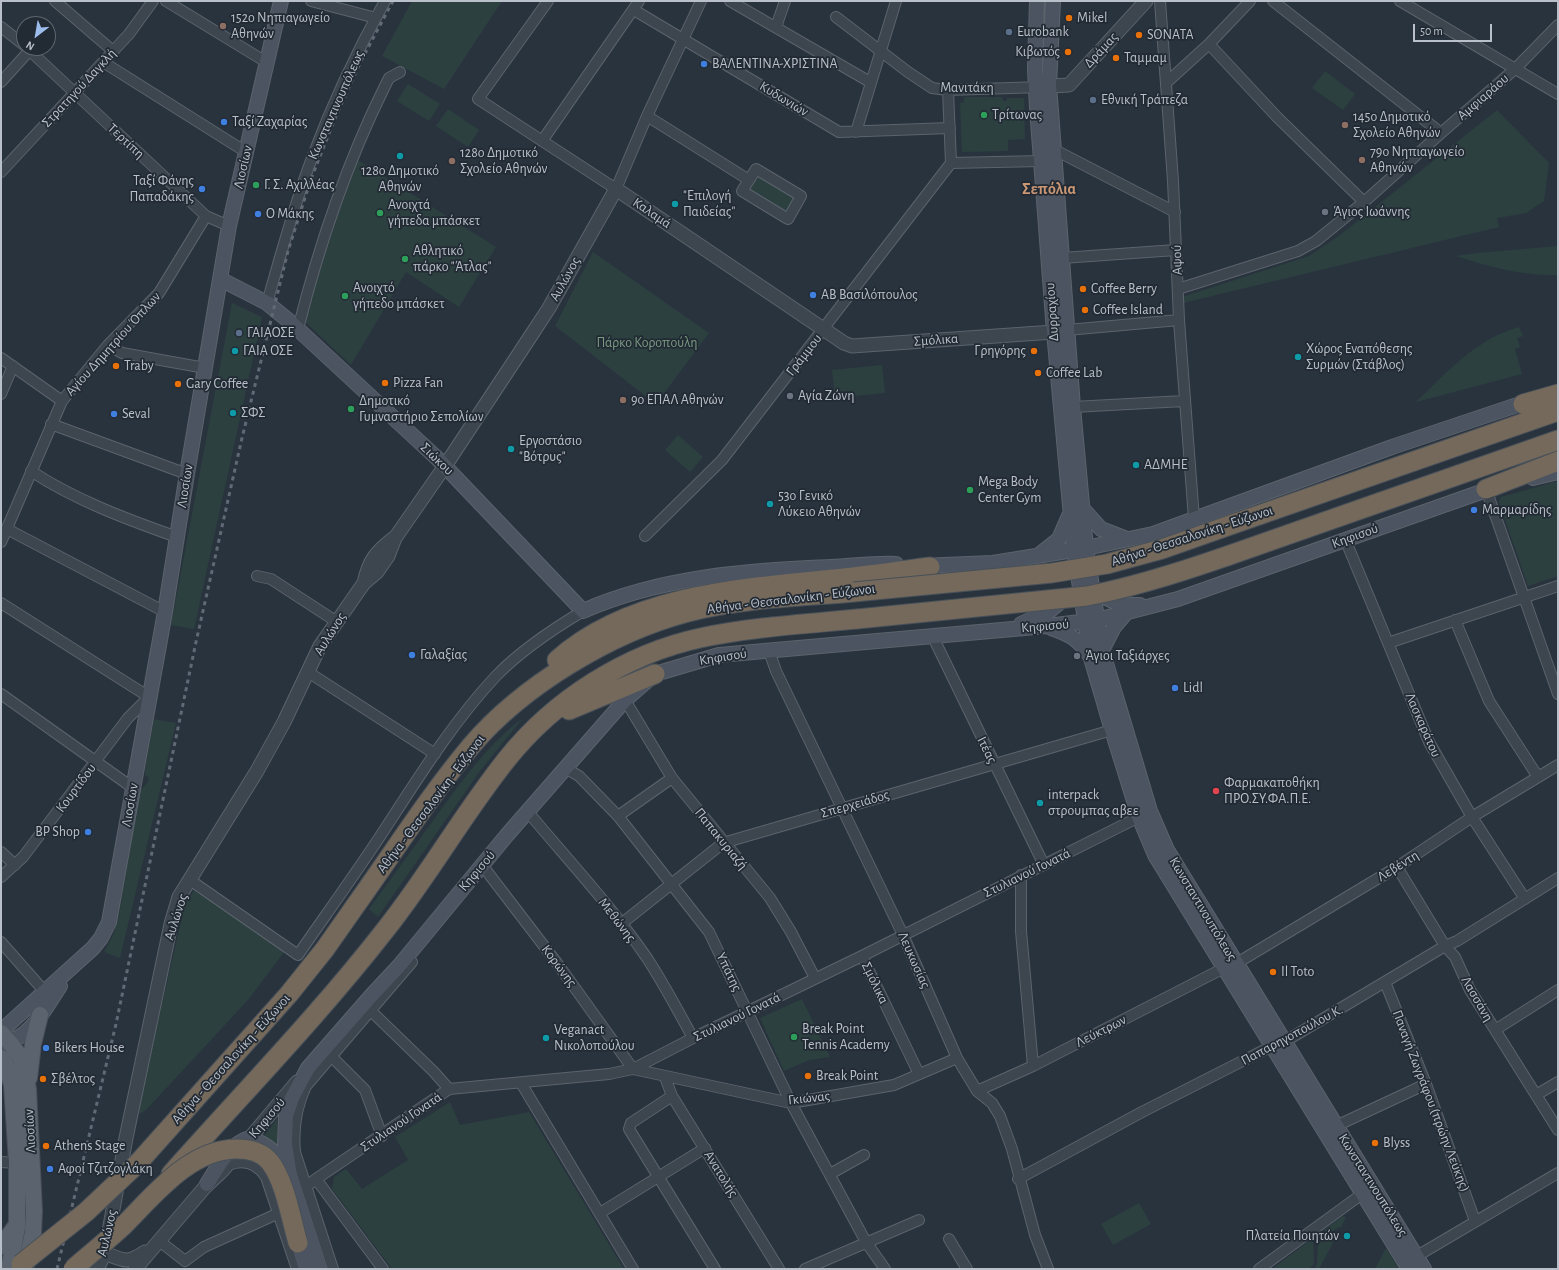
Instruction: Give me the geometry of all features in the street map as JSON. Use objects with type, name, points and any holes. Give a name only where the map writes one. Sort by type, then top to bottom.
[{"type":"highway","points":[[1523,404],[1558,394]]},
{"type":"highway","name":"Αθήνα - Θεσσαλονίκη - Εύζωνοι","points":[[15,1269],[86,1212],[138,1163],[289,994],[325,949],[462,757],[494,722],[514,705],[583,656],[636,630],[689,612],[741,603],[1052,572],[1107,564],[1162,549],[1558,411]]},
{"type":"highway","name":"Αθήνα - Θεσσαλονίκη - Εύζωνοι","points":[[73,1269],[125,1224],[308,1022],[388,927],[487,785],[518,746],[554,711],[598,679],[646,656],[698,638],[752,629],[1057,600],[1114,591],[1176,574],[1558,440]]},
{"type":"highway","points":[[1486,489],[1558,461]]},
{"type":"highway","points":[[514,705],[548,667],[583,640],[616,623],[659,606],[704,594],[749,587],[930,567]]},
{"type":"highway","points":[[533,730],[578,705],[655,674]]},
{"type":"highway","points":[[152,1194],[193,1163],[212,1153],[228,1149],[253,1151],[267,1159],[275,1171],[298,1243]]},
{"type":"main road","name":"Λιοσίων","points":[[3,1038],[45,992],[78,963],[101,938],[109,922],[165,612],[229,226],[281,1]]},
{"type":"main road","name":"Δυρραχίου","points":[[1037,1],[1042,87],[1041,161],[1060,331],[1080,549]]},
{"type":"main road","name":"Δυρραχίου","points":[[1053,1],[1042,87],[1053,149],[1062,258],[1060,331],[1073,407],[1077,510]]},
{"type":"main road","name":"Σιώκου","points":[[220,279],[267,303],[298,329],[445,466],[583,611]]},
{"type":"main road","points":[[583,611],[638,591],[734,575],[781,569],[887,564],[930,567],[1006,561],[1080,549],[1153,534],[1392,447],[1523,404],[1558,389]]},
{"type":"main road","name":"Κηφισού","points":[[308,1068],[399,966],[484,867],[565,768],[625,700],[655,674],[719,655],[1047,626],[1091,621],[1125,614],[1164,603],[1253,573],[1486,489],[1558,472]]},
{"type":"main road","points":[[1038,555],[1059,539],[1077,510],[1101,529],[1127,539]]},
{"type":"main road","points":[[1091,621],[1094,590],[1102,573],[1116,558],[1153,534]]},
{"type":"main road","points":[[1080,549],[1079,580],[1091,621]]},
{"type":"main road","points":[[1080,549],[1094,590]]},
{"type":"main road","points":[[1006,561],[1034,567],[1079,580],[1114,603],[1123,605],[1164,603]]},
{"type":"main road","points":[[1010,629],[1048,612],[1064,599],[1079,580]]},
{"type":"main road","points":[[1047,626],[1073,637],[1096,654],[1114,627],[1125,614]]},
{"type":"main road","name":"Κωνσταντινουπόλεως","points":[[1091,621],[1096,654],[1112,730],[1145,814],[1167,850],[1230,966],[1278,1044],[1362,1194],[1409,1269]]},
{"type":"main road","name":"Κωνσταντινουπόλεως","points":[[1096,654],[1145,814]]},
{"type":"main road","name":"Λιοσίων","points":[[3,1038],[27,1030],[40,1015],[78,963]]},
{"type":"main road","points":[[28,1089],[33,1044],[40,1015]]},
{"type":"main road","name":"Λιοσίων","points":[[3,1038],[20,1058],[28,1089],[34,1211],[33,1233],[25,1269]]},
{"type":"main road","name":"Κωνσταντινουπόλεως","points":[[1278,1044],[1336,1126],[1424,1269]]},
{"type":"main road","name":"Λιοσίων","points":[[1,1058],[6,1065],[12,1085],[17,1163],[17,1222],[8,1245],[9,1269]]},
{"type":"main road","points":[[308,1068],[292,1098],[286,1116],[285,1144],[290,1176],[320,1267]]},
{"type":"main road","points":[[207,1184],[229,1152],[237,1144],[250,1138],[262,1144],[277,1155],[290,1176]]},
{"type":"main road","points":[[298,1243],[306,1269]]},
{"type":"street","points":[[55,1],[113,51]]},
{"type":"street","name":"Στρατηγού Δαγκλή","points":[[1,172],[129,34],[153,1]]},
{"type":"street","points":[[166,1],[266,62]]},
{"type":"street","points":[[312,1],[376,18]]},
{"type":"street","name":"Κωνσταντινουπόλεως","points":[[267,303],[292,215],[312,158],[333,106],[385,1]]},
{"type":"street","name":"Καλαμά","points":[[548,1],[478,99],[616,189],[824,329]]},
{"type":"street","name":"Αυλώνος","points":[[97,1269],[105,1253],[126,1138],[171,924],[179,897],[257,771],[320,646],[364,583],[377,572],[388,556],[395,538],[445,466],[549,308],[616,189],[647,116],[701,1]]},
{"type":"street","points":[[730,1],[870,82]]},
{"type":"street","points":[[776,27],[785,1]]},
{"type":"street","points":[[856,132],[870,82],[896,1]]},
{"type":"street","name":"Δράμας","points":[[1042,87],[1069,85],[1146,1]]},
{"type":"street","name":"Αψού","points":[[1160,1],[1175,212],[1184,401],[1194,519]]},
{"type":"street","points":[[1166,83],[1209,44],[1250,1]]},
{"type":"street","points":[[1273,1],[1441,133]]},
{"type":"street","points":[[1403,2],[1558,94]]},
{"type":"street","points":[[542,142],[637,5]]},
{"type":"street","name":"Κυδωνιών","points":[[637,5],[682,40],[838,132],[950,128]]},
{"type":"street","name":"Μανιτάκη","points":[[836,17],[932,88],[948,90],[1042,87]]},
{"type":"street","name":"Αμφιαράου","points":[[1178,289],[1298,251],[1316,241],[1364,202],[1441,133],[1516,69],[1558,25]]},
{"type":"street","name":"Τερτίπη","points":[[1,27],[16,39]]},
{"type":"street","points":[[1209,44],[1276,117],[1364,202]]},
{"type":"street","points":[[1,82],[21,56]]},
{"type":"street","name":"Τερτίπη","points":[[36,56],[206,216],[229,226]]},
{"type":"street","points":[[103,62],[246,152]]},
{"type":"street","points":[[298,329],[316,258],[348,168],[389,78],[400,72]]},
{"type":"street","points":[[948,90],[951,163],[1041,161]]},
{"type":"street","points":[[647,116],[749,180]]},
{"type":"street","points":[[1053,149],[1175,212]]},
{"type":"street","name":"Γράμμου","points":[[646,536],[722,460],[951,163]]},
{"type":"street","points":[[756,169],[802,196],[788,219],[742,191],[749,180],[756,169]]},
{"type":"street","name":"Αγίου Δημητρίου Όπλων","points":[[1,542],[62,401],[108,345],[159,293],[206,216]]},
{"type":"street","points":[[1062,258],[1176,250]]},
{"type":"street","name":"Σμόλικα","points":[[824,329],[844,343],[852,346],[862,346],[1060,331],[1179,320]]},
{"type":"street","points":[[108,345],[122,353],[205,368]]},
{"type":"street","points":[[1,358],[62,401]]},
{"type":"street","points":[[1,394],[13,366]]},
{"type":"street","points":[[1073,407],[1184,401]]},
{"type":"street","points":[[51,424],[187,474]]},
{"type":"street","points":[[31,470],[77,497],[132,522],[177,537]]},
{"type":"street","points":[[1486,489],[1523,598],[1558,694]]},
{"type":"street","points":[[6,529],[165,612]]},
{"type":"street","name":"Λασκαράτου","points":[[1346,539],[1429,742],[1472,817],[1525,899]]},
{"type":"street","points":[[257,576],[271,579],[337,622]]},
{"type":"street","points":[[1388,644],[1558,586]]},
{"type":"street","points":[[1,603],[149,697]]},
{"type":"street","points":[[190,880],[298,955],[435,754],[470,706],[497,675],[560,625],[583,611]]},
{"type":"street","points":[[1455,620],[1488,697],[1538,777]]},
{"type":"street","name":"Ιτέας","points":[[932,635],[1044,865]]},
{"type":"street","name":"Λευκωσίας","points":[[769,651],[776,671],[903,935],[957,1058],[976,1092],[992,1103],[1000,1116],[1012,1149],[1018,1179],[1035,1235],[1048,1269]]},
{"type":"street","points":[[308,672],[435,754]]},
{"type":"street","points":[[1,694],[133,788]]},
{"type":"street","name":"Κουρτίδου","points":[[1,877],[15,865],[128,718],[149,697]]},
{"type":"street","name":"Παπακυριαζή","points":[[625,700],[672,778],[723,843],[770,898],[792,932],[815,978]]},
{"type":"street","name":"Σπερχειάδος","points":[[621,924],[723,843],[1112,730]]},
{"type":"street","name":"Λεβέντη","points":[[1230,966],[1397,867],[1472,817],[1558,765]]},
{"type":"street","name":"Υπάτης","points":[[565,768],[579,776],[618,816],[709,932],[791,1103],[866,1242],[884,1269]]},
{"type":"street","points":[[618,816],[672,778]]},
{"type":"street","name":"Μεθώνης","points":[[528,812],[621,924],[665,986],[693,1038]]},
{"type":"street","name":"Στυλιανού Γονατά","points":[[307,1185],[382,1136],[449,1089],[609,1074],[633,1069],[1145,814]]},
{"type":"street","points":[[1,852],[15,865]]},
{"type":"street","name":"Κηφισού","points":[[307,1185],[295,1152],[294,1138],[298,1110],[306,1086],[371,1011],[484,867]]},
{"type":"street","name":"Κορώνης","points":[[484,867],[557,963],[633,1069]]},
{"type":"street","name":"Λασσάνη","points":[[1397,867],[1445,946],[1455,957],[1470,990],[1558,1130]]},
{"type":"street","points":[[1021,875],[1021,931],[1033,1066]]},
{"type":"street","name":"Παπαρηγοπούλου Κ.","points":[[1018,1179],[1135,1116],[1278,1044],[1445,946],[1457,941],[1558,878]]},
{"type":"street","points":[[1,942],[45,992]]},
{"type":"street","name":"Σμόλικα","points":[[862,956],[919,1074]]},
{"type":"street","name":"Λεύκτρων","points":[[976,1092],[1033,1066],[1230,966]]},
{"type":"street","name":"Παναγή Ζωγράφου (πρώην Λεύκης)","points":[[1385,982],[1426,1084],[1475,1221]]},
{"type":"street","points":[[1495,1030],[1558,990]]},
{"type":"street","points":[[371,1011],[434,1072],[449,1089]]},
{"type":"street","points":[[331,1056],[365,1090],[382,1136]]},
{"type":"street","name":"Γκιώνας","points":[[633,1069],[791,1103],[894,1085],[957,1058]]},
{"type":"street","name":"Κηφισού","points":[[135,1269],[155,1243],[207,1184],[228,1164],[308,1068]]},
{"type":"street","name":"Ανατολής","points":[[665,1077],[672,1096],[780,1269]]},
{"type":"street","points":[[1536,1095],[1558,1082]]},
{"type":"street","points":[[521,1083],[633,1269]]},
{"type":"street","points":[[1336,1126],[1426,1084]]},
{"type":"street","points":[[672,1096],[634,1121],[629,1126],[631,1132],[715,1269]]},
{"type":"street","points":[[600,1213],[705,1148]]},
{"type":"street","points":[[830,1174],[864,1154]]},
{"type":"street","points":[[228,1164],[237,1161],[246,1162],[262,1170],[279,1213],[297,1269]]},
{"type":"street","points":[[1,1162],[17,1163]]},
{"type":"street","points":[[1417,1256],[1558,1173]]},
{"type":"street","points":[[316,1179],[383,1269]]},
{"type":"street","points":[[307,1185],[333,1269]]},
{"type":"street","points":[[1259,1269],[1362,1194]]},
{"type":"street","points":[[105,1253],[121,1260],[130,1261],[155,1243],[188,1265],[204,1247],[279,1213]]},
{"type":"street","points":[[805,1269],[920,1220]]},
{"type":"street","points":[[949,1239],[967,1269]]},
{"type":"street","points":[[105,1253],[115,1269]]},
{"type":"green space","points":[[412,1],[502,1],[444,89],[382,56]]},
{"type":"green space","points":[[1325,71],[1355,94],[1343,110],[1312,88]]},
{"type":"green space","points":[[408,84],[440,104],[429,121],[397,101]]},
{"type":"green space","points":[[964,97],[1002,97],[1003,101],[1007,101],[1007,98],[1024,98],[1025,139],[1008,140],[1008,151],[962,152],[960,103],[964,102]]},
{"type":"green space","points":[[448,109],[479,130],[468,147],[436,126]]},
{"type":"green space","points":[[1497,110],[1549,163],[1544,201],[1526,213],[1497,218],[1499,227],[1183,303],[1182,297],[1309,256],[1340,235]]},
{"type":"green space","name":"Αθλητικό πάρκο \"Άτλας\"","points":[[356,159],[496,247],[459,307],[406,272],[351,365],[304,321],[342,193]]},
{"type":"green space","points":[[758,175],[795,197],[786,212],[749,190]]},
{"type":"green space","points":[[1558,246],[1558,275],[1532,274],[1506,270],[1456,256],[1477,253]]},
{"type":"green space","name":"Πάρκο Κοροπούλη","points":[[593,252],[709,333],[656,404],[555,326]]},
{"type":"green space","points":[[232,303],[262,317],[194,629],[171,625]]},
{"type":"green space","points":[[1519,327],[1523,336],[1517,338],[1520,347],[1515,349],[1522,374],[1416,402],[1451,368],[1476,348],[1504,332]]},
{"type":"green space","points":[[882,365],[885,393],[835,398],[832,370]]},
{"type":"green space","points":[[678,435],[703,457],[690,472],[665,450]]},
{"type":"green space","points":[[1558,481],[1558,576],[1528,586],[1499,502],[1501,497]]},
{"type":"green space","points":[[523,718],[480,771],[378,917],[369,909],[445,804],[486,752]]},
{"type":"green space","points":[[154,719],[176,723],[120,958],[104,952],[113,935],[119,915],[140,791],[148,782],[149,778],[145,775],[145,770]]},
{"type":"green space","points":[[197,886],[285,951],[248,1000],[147,1109],[140,1114],[138,1109],[185,904]]},
{"type":"green space","name":"Break Point Tennis Academy","points":[[802,999],[830,1057],[809,1060],[784,1071],[760,1018]]},
{"type":"green space","points":[[450,1102],[460,1125],[529,1112],[624,1269],[392,1269],[332,1189],[334,1177],[346,1169],[362,1189],[408,1160],[395,1137]]},
{"type":"green space","points":[[277,1119],[277,1143],[275,1145],[263,1137]]},
{"type":"green space","points":[[1139,1203],[1151,1224],[1113,1245],[1101,1224]]},
{"type":"green space","points":[[1343,1216],[1346,1217],[1341,1227],[1317,1240],[1316,1236]]},
{"type":"green space","points":[[1335,1231],[1338,1233],[1319,1269],[1315,1269],[1317,1264],[1318,1243],[1330,1239]]},
{"type":"green space","points":[[1313,1238],[1314,1264],[1310,1268],[1272,1269]]},
{"type":"green space","points":[[1386,1248],[1399,1269],[1375,1269]]},
{"type":"railway","points":[[57,1269],[116,1024],[196,642],[242,438],[288,251],[311,179],[336,116],[361,61],[393,1]]},
{"type":"place","name":"Mikel","points":[[1069,18]]},
{"type":"place","name":"152ο Νηπιαγωγείο Αθηνών","points":[[223,26]]},
{"type":"place","name":"Eurobank","points":[[1009,32]]},
{"type":"place","name":"SONATA","points":[[1139,35]]},
{"type":"place","name":"Κιβωτός","points":[[1068,52]]},
{"type":"place","name":"Ταμμαμ","points":[[1116,58]]},
{"type":"place","name":"ΒΑΛΕΝΤΙΝΑ-ΧΡΙΣΤΙΝΑ","points":[[704,64]]},
{"type":"place","name":"Εθνική Τράπεζα","points":[[1093,100]]},
{"type":"place","name":"Τρίτωνας","points":[[984,115]]},
{"type":"place","name":"Ταξί Ζαχαρίας","points":[[224,122]]},
{"type":"place","name":"145ο Δημοτικό Σχολείο Αθηνών","points":[[1345,125]]},
{"type":"place","name":"128ο Δημοτικό Αθηνών","points":[[400,156]]},
{"type":"place","name":"79ο Νηπιαγωγείο Αθηνών","points":[[1362,160]]},
{"type":"place","name":"128ο Δημοτικό Σχολείο Αθηνών","points":[[452,161]]},
{"type":"place","name":"Γ. Σ. Αχιλλέας","points":[[256,185]]},
{"type":"place","name":"Ταξί Φάνης Παπαδάκης","points":[[202,189]]},
{"type":"place","name":"\"Επιλογή Παιδείας\"","points":[[675,204]]},
{"type":"place","name":"Άγιος Ιωάννης","points":[[1325,212]]},
{"type":"place","name":"Ανοιχτά γήπεδα μπάσκετ","points":[[380,213]]},
{"type":"place","name":"Ο Μάκης","points":[[258,214]]},
{"type":"place","name":"Αθλητικό πάρκο \"Άτλας\"","points":[[405,259]]},
{"type":"place","name":"Coffee Berry","points":[[1083,289]]},
{"type":"place","name":"ΑΒ Βασιλόπουλος","points":[[813,295]]},
{"type":"place","name":"Ανοιχτό γήπεδο μπάσκετ","points":[[345,296]]},
{"type":"place","name":"Coffee Island","points":[[1085,310]]},
{"type":"place","name":"ΓΑΙΑΟΣΕ","points":[[239,333]]},
{"type":"place","name":"ΓΑΙΑ ΟΣΕ","points":[[235,351]]},
{"type":"place","name":"Γρηγόρης","points":[[1034,351]]},
{"type":"place","name":"Χώρος Εναπόθεσης Συρμών (Στάβλος)","points":[[1298,357]]},
{"type":"place","name":"Traby","points":[[116,366]]},
{"type":"place","name":"Coffee Lab","points":[[1038,373]]},
{"type":"place","name":"Pizza Fan","points":[[385,383]]},
{"type":"place","name":"Gary Coffee","points":[[178,384]]},
{"type":"place","name":"Αγία Ζώνη","points":[[790,396]]},
{"type":"place","name":"9ο ΕΠΑΛ Αθηνών","points":[[623,400]]},
{"type":"place","name":"Δημοτικό Γυμναστήριο Σεπολίων","points":[[351,409]]},
{"type":"place","name":"ΣΦΣ","points":[[233,413]]},
{"type":"place","name":"Seval","points":[[114,414]]},
{"type":"place","name":"Εργοστάσιο \"Βότρυς\"","points":[[511,449]]},
{"type":"place","name":"ΑΔΜΗΕ","points":[[1136,465]]},
{"type":"place","name":"Mega Body Center Gym","points":[[970,490]]},
{"type":"place","name":"53ο Γενικό Λύκειο Αθηνών","points":[[770,504]]},
{"type":"place","name":"Μαρμαρίδης","points":[[1474,510]]},
{"type":"place","name":"Γαλαξίας","points":[[412,655]]},
{"type":"place","name":"Άγιοι Ταξιάρχες","points":[[1077,656]]},
{"type":"place","name":"Lidl","points":[[1175,688]]},
{"type":"place","name":"Φαρμακαποθήκη ΠΡΟ.ΣΥ.ΦΑ.Π.Ε.","points":[[1216,791]]},
{"type":"place","name":"interpack στρουμπας αβεε","points":[[1040,803]]},
{"type":"place","name":"BP Shop","points":[[88,832]]},
{"type":"place","name":"Il Toto","points":[[1273,972]]},
{"type":"place","name":"Break Point Tennis Academy","points":[[794,1037]]},
{"type":"place","name":"Veganact Νικολοπούλου","points":[[546,1038]]},
{"type":"place","name":"Bikers House","points":[[46,1048]]},
{"type":"place","name":"Break Point","points":[[808,1076]]},
{"type":"place","name":"Σβέλτος","points":[[43,1079]]},
{"type":"place","name":"Blyss","points":[[1375,1143]]},
{"type":"place","name":"Athens Stage","points":[[46,1146]]},
{"type":"place","name":"Αφοί Τζιτζογλάκη","points":[[50,1169]]},
{"type":"place","name":"Πλατεία Ποιητών","points":[[1347,1236]]},
{"type":"district","name":"Σεπόλια","points":[[1049,189]]}]
